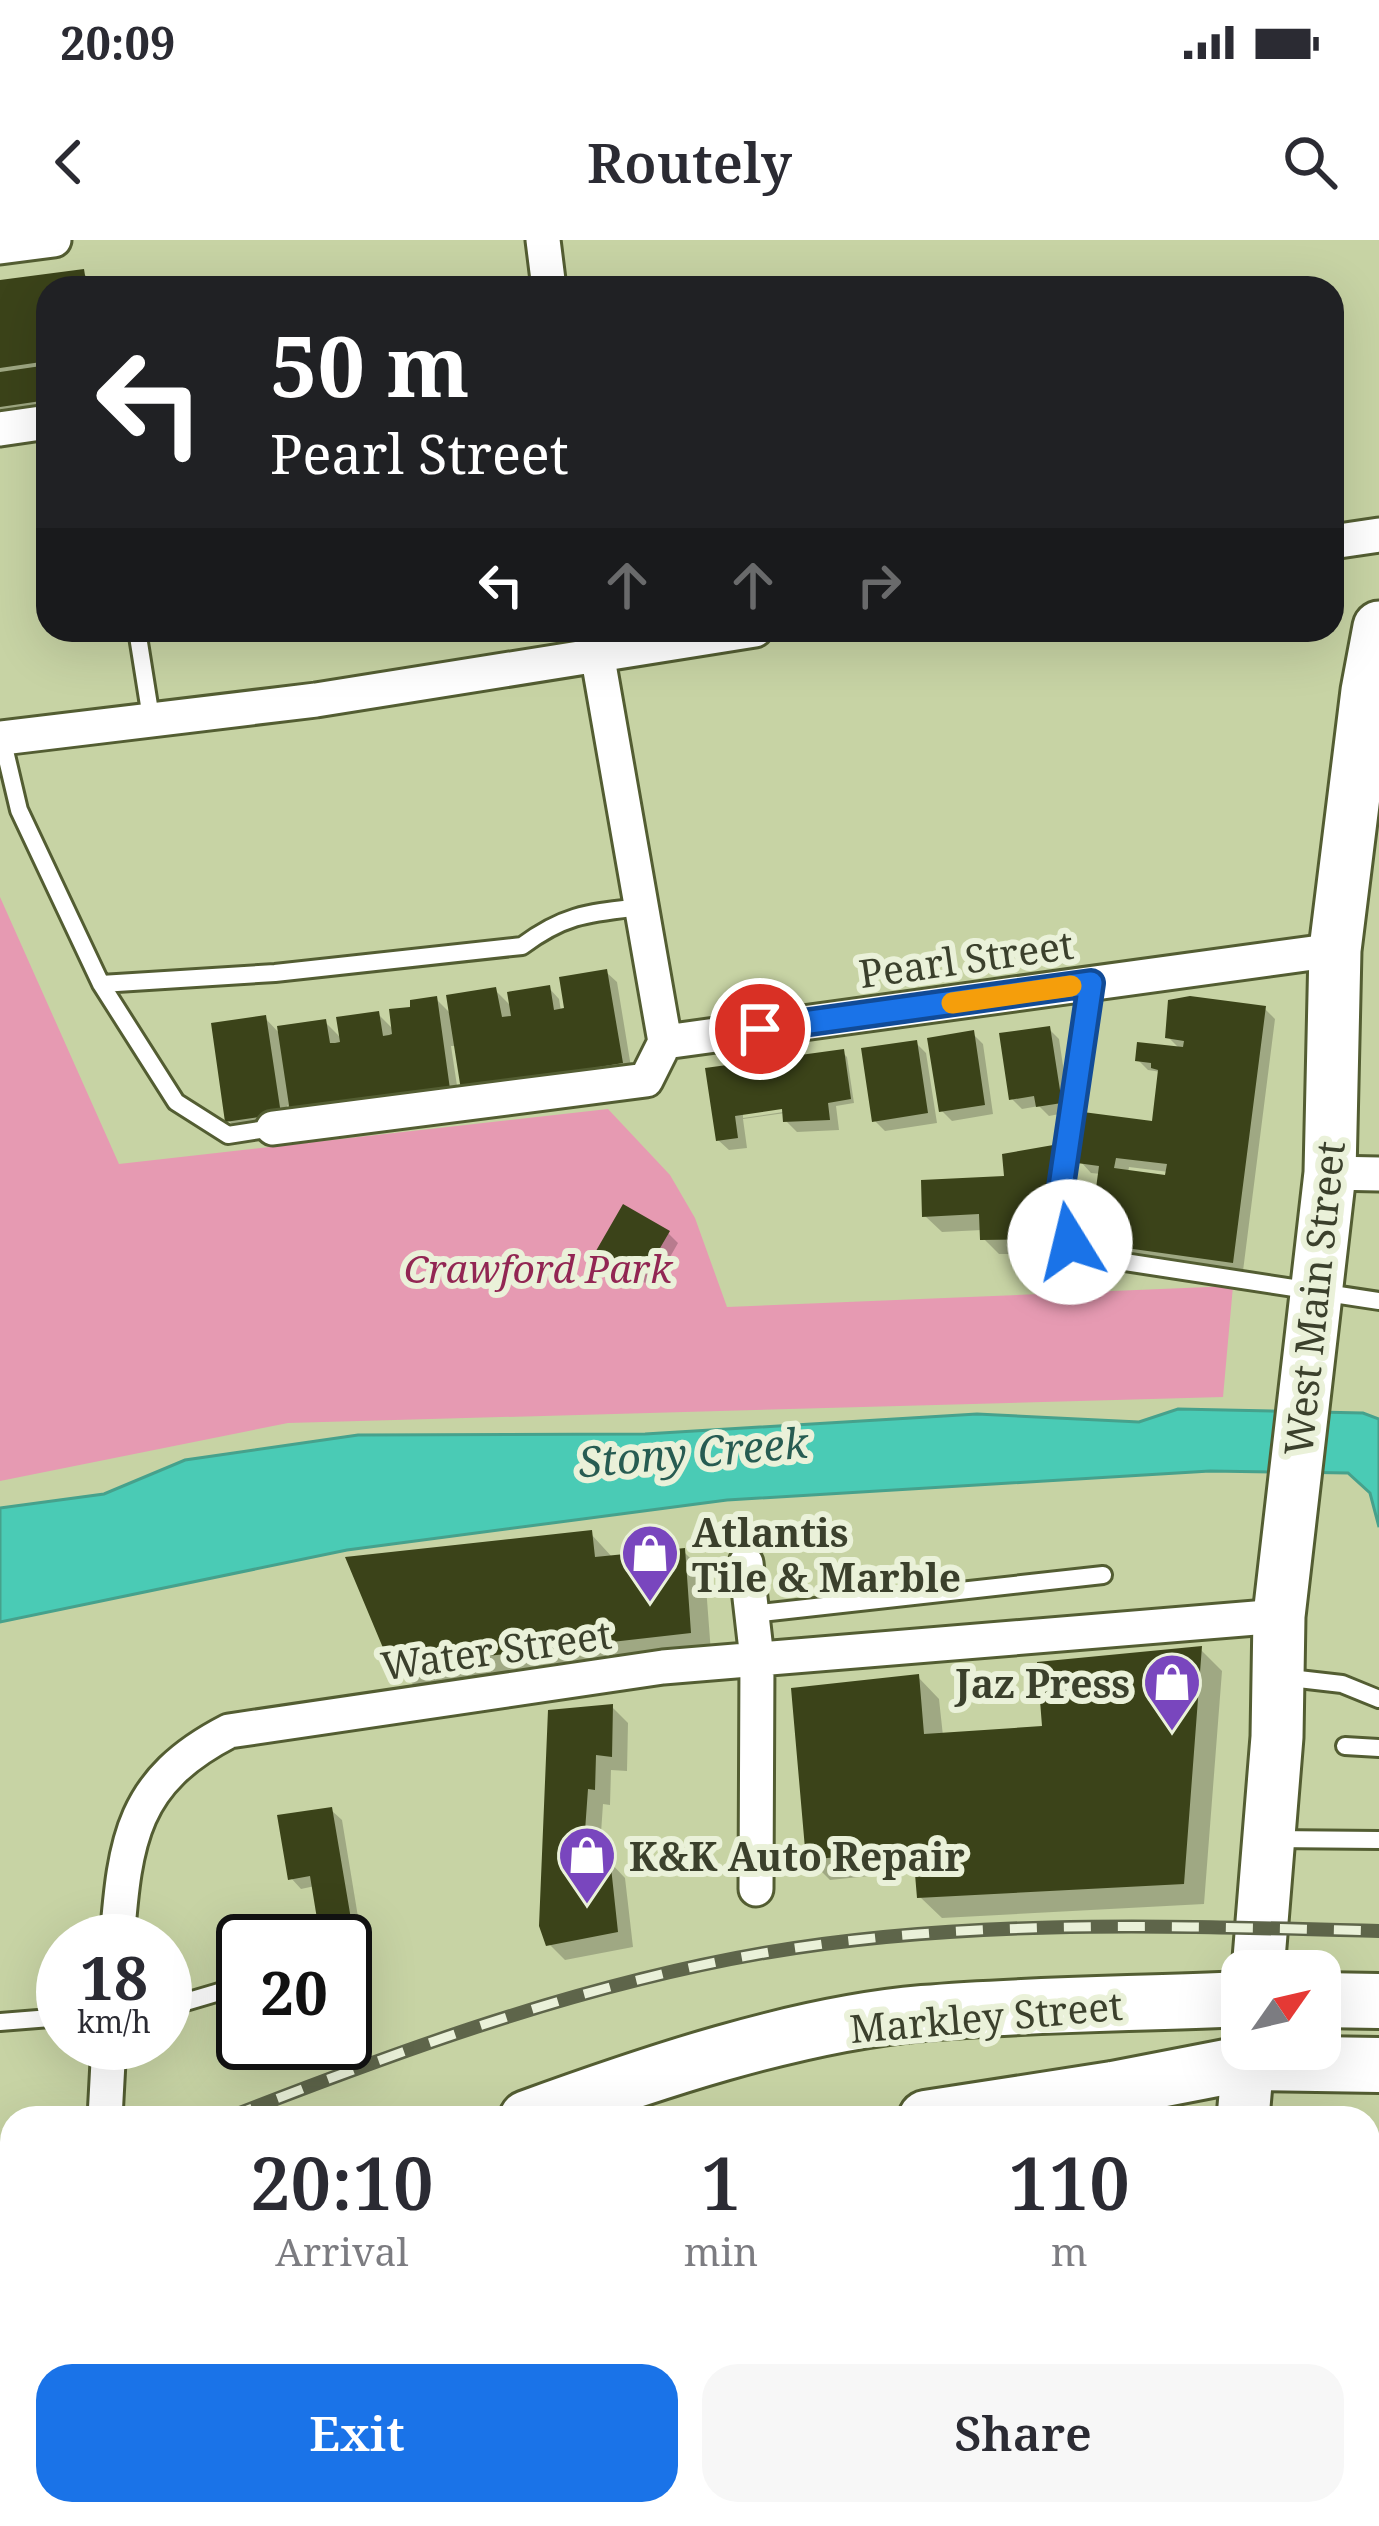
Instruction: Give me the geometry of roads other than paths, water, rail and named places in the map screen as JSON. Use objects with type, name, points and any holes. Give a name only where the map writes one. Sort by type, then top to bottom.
[{"type":"highway","name":"Markley Street","points":[[560,2106],[801,2033],[920,2013],[1221,2000]]},
{"type":"highway","points":[[1341,2000],[1379,2001]]},
{"type":"highway","name":"Markley Street","points":[[1341,2062],[1379,2065]]},
{"type":"highway","name":"Markley Street","points":[[1003,2106],[1113,2089],[1221,2063]]},
{"type":"highway","points":[[1113,2089],[1141,2106]]},
{"type":"main road","name":"West Main Street","points":[[1260,1950],[1271,1839],[1281,1596],[1316,1294],[1354,1173],[1335,950],[1379,627]]},
{"type":"main road","points":[[1244,2106],[1247,2070]]},
{"type":"street","points":[[0,248],[54,240]]},
{"type":"street","points":[[543,240],[548,276]]},
{"type":"street","points":[[0,429],[36,424]]},
{"type":"street","points":[[1344,540],[1379,535]]},
{"type":"street","points":[[2,738],[316,700],[594,642],[665,1042],[646,1079],[273,1128]]},
{"type":"street","name":"Pearl Street","points":[[665,1042],[1335,950]]},
{"type":"street","points":[[746,1563],[757,1659],[756,1888]]},
{"type":"street","name":"Water Street","points":[[119,1914],[122,1875],[137,1817],[164,1775],[191,1750],[229,1731],[663,1667],[1281,1596]]},
{"type":"street","points":[[106,2106],[108,2070]]},
{"type":"lane","points":[[139,642],[151,718]]},
{"type":"lane","points":[[2,738],[20,810],[101,984],[176,1102],[228,1135],[273,1128]]},
{"type":"lane","points":[[101,984],[275,974],[522,946],[553,923],[641,908]]},
{"type":"lane","points":[[1091,983],[1056,1221],[1060,1230],[1085,1252],[1105,1259],[1379,1301]]},
{"type":"lane","points":[[752,1614],[1103,1575]]},
{"type":"lane","points":[[1278,1677],[1342,1684],[1379,1699]]},
{"type":"lane","points":[[1345,1745],[1379,1748]]},
{"type":"lane","points":[[1271,1839],[1379,1840]]},
{"type":"lane","points":[[0,2022],[36,2019]]},
{"type":"water","name":"Stony Creek","points":[[1178,1409],[1363,1413],[1379,1419],[1379,1527],[1370,1493],[1348,1473],[1210,1471],[727,1500],[347,1550],[0,1622],[0,1508],[104,1494],[185,1460],[358,1435],[645,1434],[977,1414],[1139,1422]]},
{"type":"railway","points":[[258,2106],[559,2001],[764,1953],[994,1929],[1379,1931]]},
{"type":"place","name":"Atlantis Tile & Marble","points":[[650,1604]]},
{"type":"place","name":"Jaz Press","points":[[1172,1733]]},
{"type":"place","name":"K&K Auto Repair","points":[[587,1906]]},
{"type":"park label","name":"Crawford Park","points":[[538,1267]]}]
